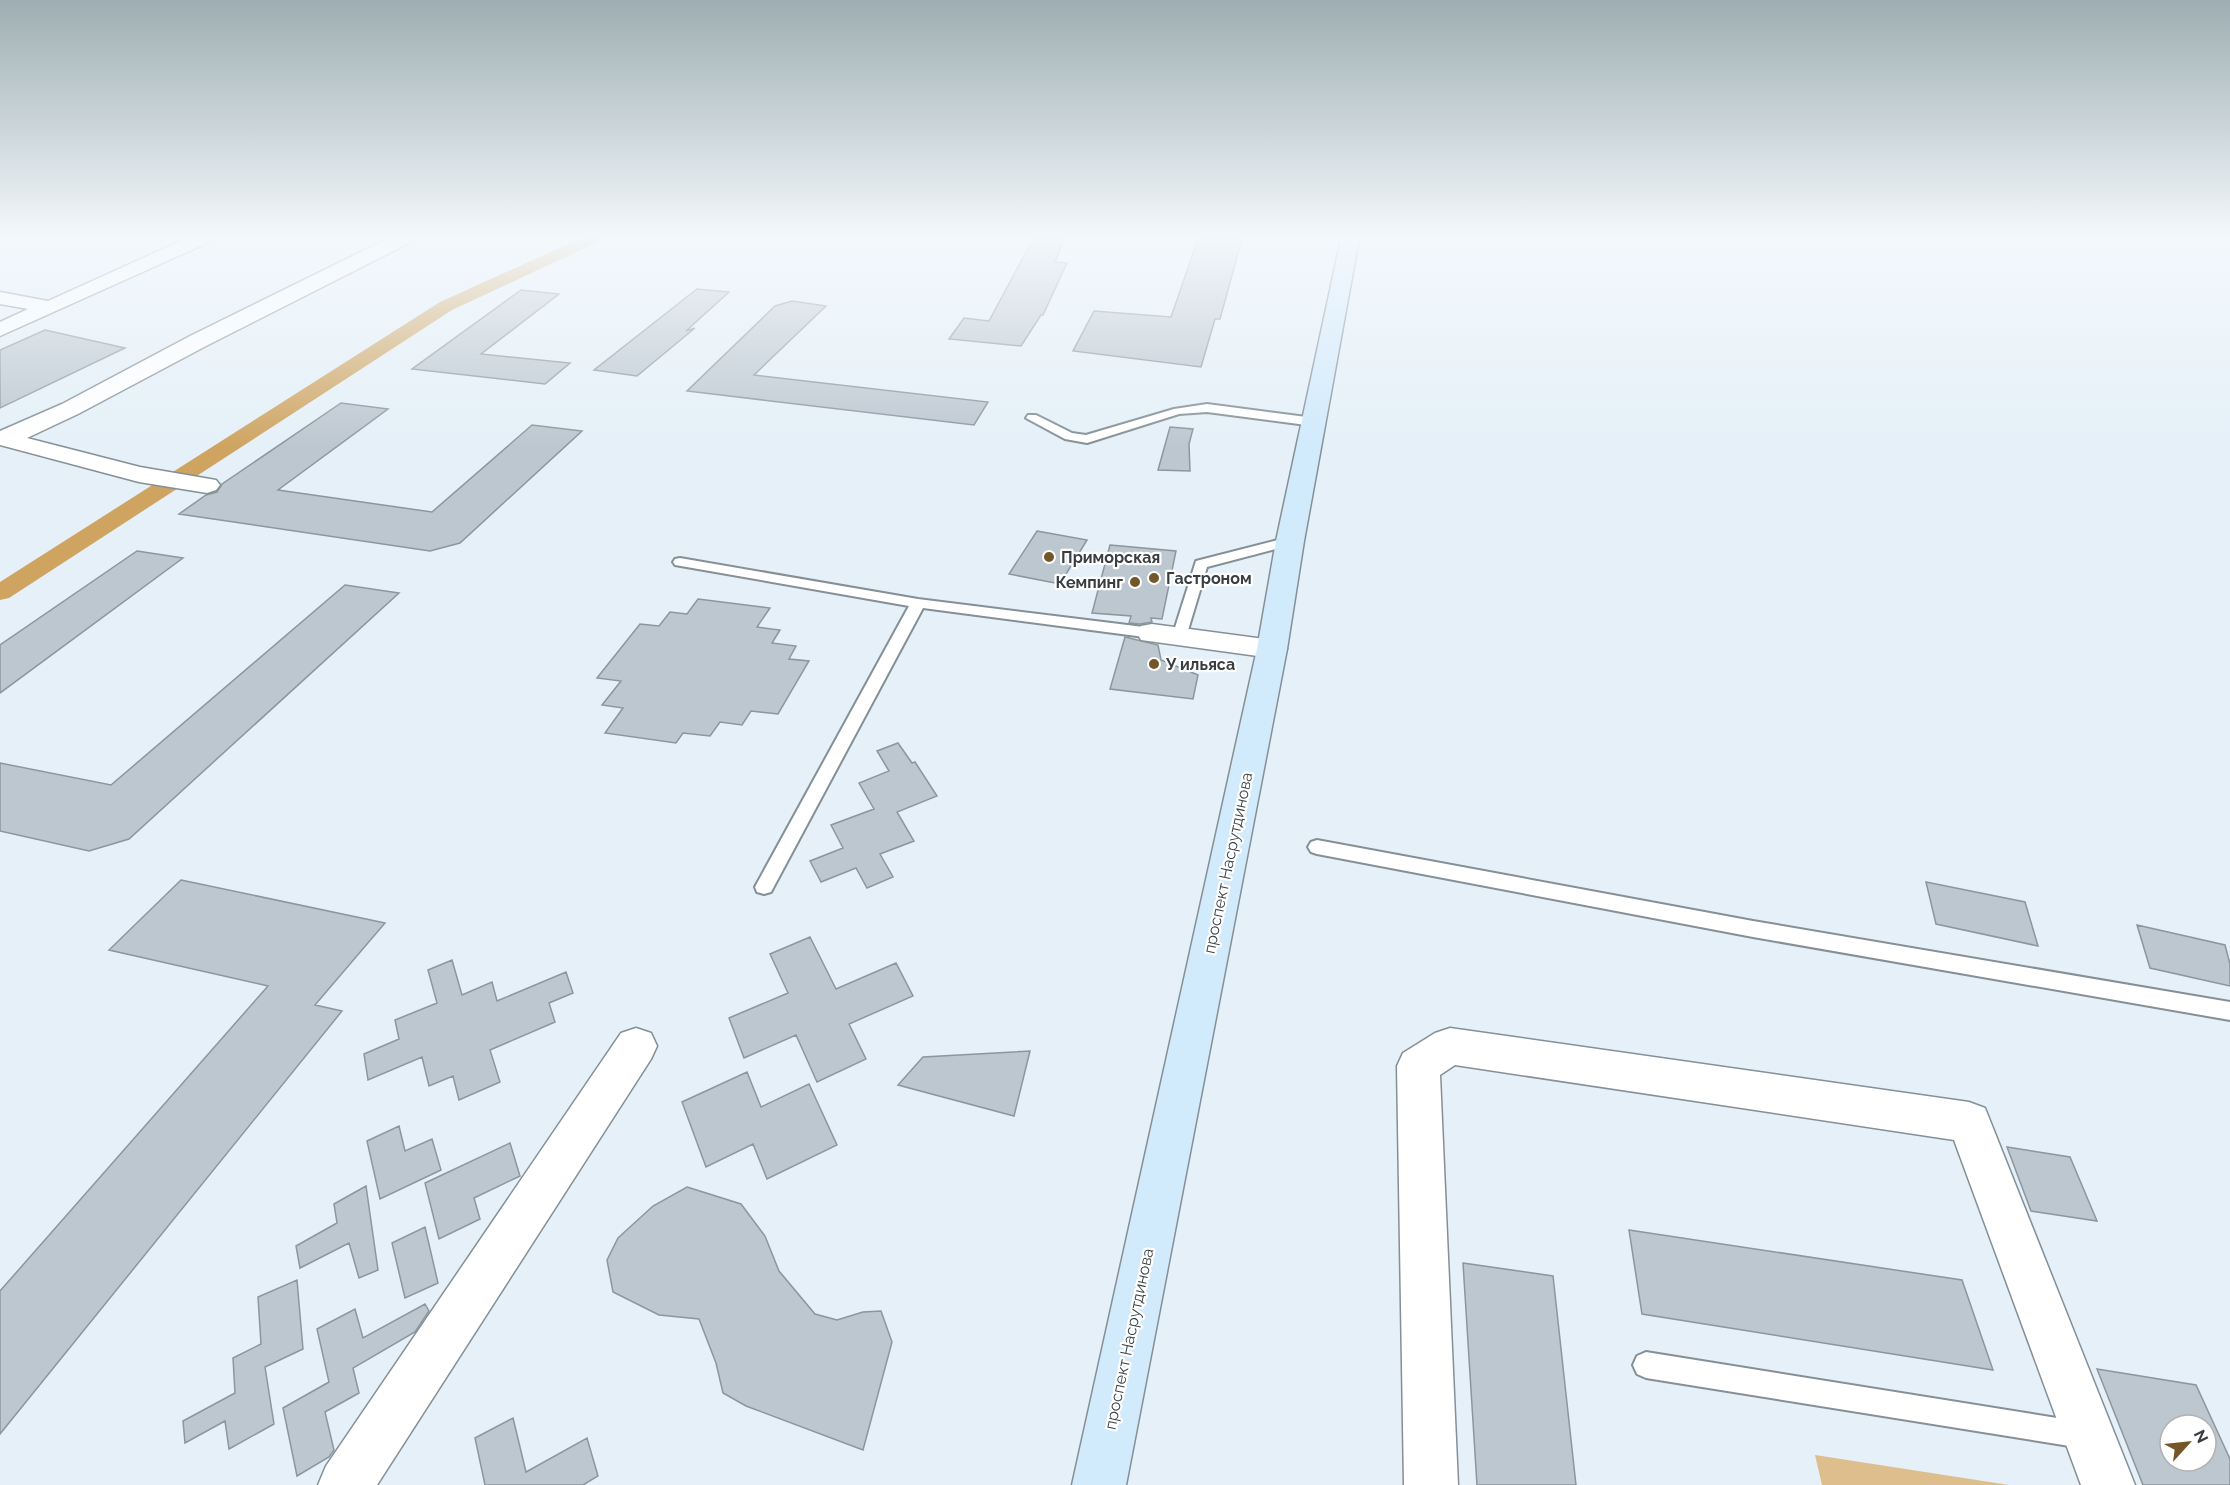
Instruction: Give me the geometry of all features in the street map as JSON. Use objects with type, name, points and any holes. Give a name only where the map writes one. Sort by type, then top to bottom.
[{"type":"main road","name":"проспект Насрутдинова","points":[[1099,1485],[1272,649],[1290,540],[1336,308]]},
{"type":"street","points":[[0,330],[46,308]]},
{"type":"street","points":[[2,438],[70,409],[263,308]]},
{"type":"street","points":[[2,438],[140,474],[207,485]]},
{"type":"street","points":[[1166,635],[1272,649]]},
{"type":"street","points":[[345,1485],[636,1046]]},
{"type":"street","points":[[1431,1485],[1418,1066],[1450,1046],[1969,1122],[2108,1485]]},
{"type":"lane","points":[[1032,418],[1069,436],[1087,439],[1178,411],[1207,408],[1314,422]]},
{"type":"lane","points":[[680,562],[918,603],[1166,635],[1201,564],[1290,540]]},
{"type":"lane","points":[[764,886],[918,603]]},
{"type":"lane","points":[[1317,847],[1754,929],[2230,1011]]},
{"type":"lane","points":[[1646,1365],[2089,1436]]},
{"type":"shaded area","points":[[1815,1455],[2009,1485],[1822,1485]]},
{"type":"building","points":[[496,308],[540,308],[481,354],[570,363],[545,384],[412,369]]},
{"type":"building","points":[[672,308],[711,308],[686,331],[695,328],[637,376],[594,370]]},
{"type":"building","points":[[773,308],[824,308],[754,375],[988,402],[974,425],[687,391]]},
{"type":"building","points":[[996,308],[1046,308],[1021,346],[949,339],[964,318],[989,321]]},
{"type":"building","points":[[1174,308],[1223,308],[1220,319],[1215,319],[1201,367],[1073,351],[1094,311],[1171,317]]},
{"type":"building","points":[[45,330],[125,348],[0,408],[0,350]]},
{"type":"building","points":[[341,403],[388,409],[278,490],[432,512],[532,425],[582,431],[460,543],[430,551],[179,514],[206,495],[217,492],[222,484]]},
{"type":"building","points":[[1170,427],[1193,429],[1189,444],[1190,471],[1158,470]]},
{"type":"building","name":"Приморская","points":[[1037,531],[1087,540],[1060,584],[1009,574]]},
{"type":"building","name":"Кемпинг","points":[[1110,545],[1176,551],[1162,619],[1151,618],[1152,622],[1140,624],[1129,623],[1131,616],[1092,613]]},
{"type":"building","points":[[137,551],[183,558],[0,693],[0,645]]},
{"type":"building","points":[[345,585],[399,593],[129,839],[89,851],[0,831],[0,763],[111,785]]},
{"type":"building","points":[[698,599],[770,608],[757,627],[780,630],[772,643],[796,646],[789,659],[809,661],[778,714],[751,711],[742,725],[720,722],[710,736],[683,733],[676,743],[605,733],[623,708],[602,705],[621,681],[597,678],[640,624],[659,626],[670,612],[687,614]]},
{"type":"building","name":"У ильяса","points":[[1125,637],[1158,645],[1161,660],[1198,675],[1193,699],[1110,689]]},
{"type":"building","points":[[898,743],[912,763],[915,762],[937,796],[897,812],[914,841],[880,854],[893,877],[867,888],[856,868],[821,882],[810,861],[843,848],[831,825],[874,809],[859,783],[889,771],[877,751]]},
{"type":"building","points":[[181,880],[385,923],[315,1005],[342,1011],[0,1434],[0,1291],[268,986],[109,950]]},
{"type":"building","points":[[1926,882],[2025,902],[2038,946],[1936,924]]},
{"type":"building","points":[[2137,925],[2225,945],[2230,964],[2230,986],[2150,968]]},
{"type":"building","points":[[810,937],[836,989],[896,963],[913,996],[849,1024],[866,1059],[817,1082],[796,1035],[744,1058],[729,1018],[788,993],[770,954]]},
{"type":"building","points":[[452,960],[462,995],[492,982],[497,1001],[566,972],[573,993],[549,1003],[555,1022],[490,1050],[500,1082],[459,1100],[453,1076],[429,1086],[422,1057],[368,1080],[364,1054],[399,1039],[395,1020],[437,1003],[428,970]]},
{"type":"building","points":[[1030,1051],[1014,1116],[898,1085],[923,1057]]},
{"type":"building","points":[[747,1072],[761,1107],[809,1084],[837,1145],[767,1179],[753,1144],[706,1167],[682,1102]]},
{"type":"building","points":[[399,1126],[405,1151],[432,1139],[441,1170],[380,1199],[367,1141]]},
{"type":"building","points":[[510,1143],[520,1176],[474,1198],[480,1219],[439,1239],[425,1183]]},
{"type":"building","points":[[2007,1147],[2070,1157],[2097,1221],[2031,1211]]},
{"type":"building","points":[[366,1186],[378,1270],[359,1278],[349,1243],[300,1268],[296,1246],[337,1223],[334,1204]]},
{"type":"building","points":[[687,1187],[741,1204],[765,1236],[779,1271],[815,1314],[837,1320],[863,1312],[881,1311],[892,1342],[863,1450],[746,1406],[723,1393],[716,1363],[699,1319],[659,1315],[613,1292],[607,1260],[618,1238],[653,1206]]},
{"type":"building","points":[[425,1227],[438,1283],[405,1298],[392,1243]]},
{"type":"building","points":[[1629,1230],[1962,1280],[1993,1370],[1642,1314]]},
{"type":"building","points":[[1463,1263],[1553,1276],[1576,1485],[1477,1485]]},
{"type":"building","points":[[297,1280],[303,1349],[265,1367],[274,1424],[229,1449],[225,1421],[185,1443],[183,1421],[235,1393],[233,1358],[261,1344],[258,1297]]},
{"type":"building","points":[[425,1304],[429,1311],[415,1332],[353,1368],[359,1393],[325,1412],[334,1450],[329,1457],[297,1476],[283,1408],[329,1382],[317,1329],[355,1309],[363,1338]]},
{"type":"building","points":[[2097,1369],[2196,1385],[2209,1413],[2158,1413],[2158,1473],[2218,1473],[2218,1433],[2230,1459],[2230,1485],[2143,1485]]},
{"type":"building","points":[[513,1418],[526,1472],[587,1438],[598,1476],[583,1485],[485,1485],[475,1438]]},
{"type":"waterway","points":[[0,593],[442,308]]},
{"type":"place","name":"Приморская","points":[[1049,557]]},
{"type":"place","name":"Гастроном","points":[[1154,578]]},
{"type":"place","name":"Кемпинг","points":[[1135,582]]},
{"type":"place","name":"У ильяса","points":[[1154,664]]}]
